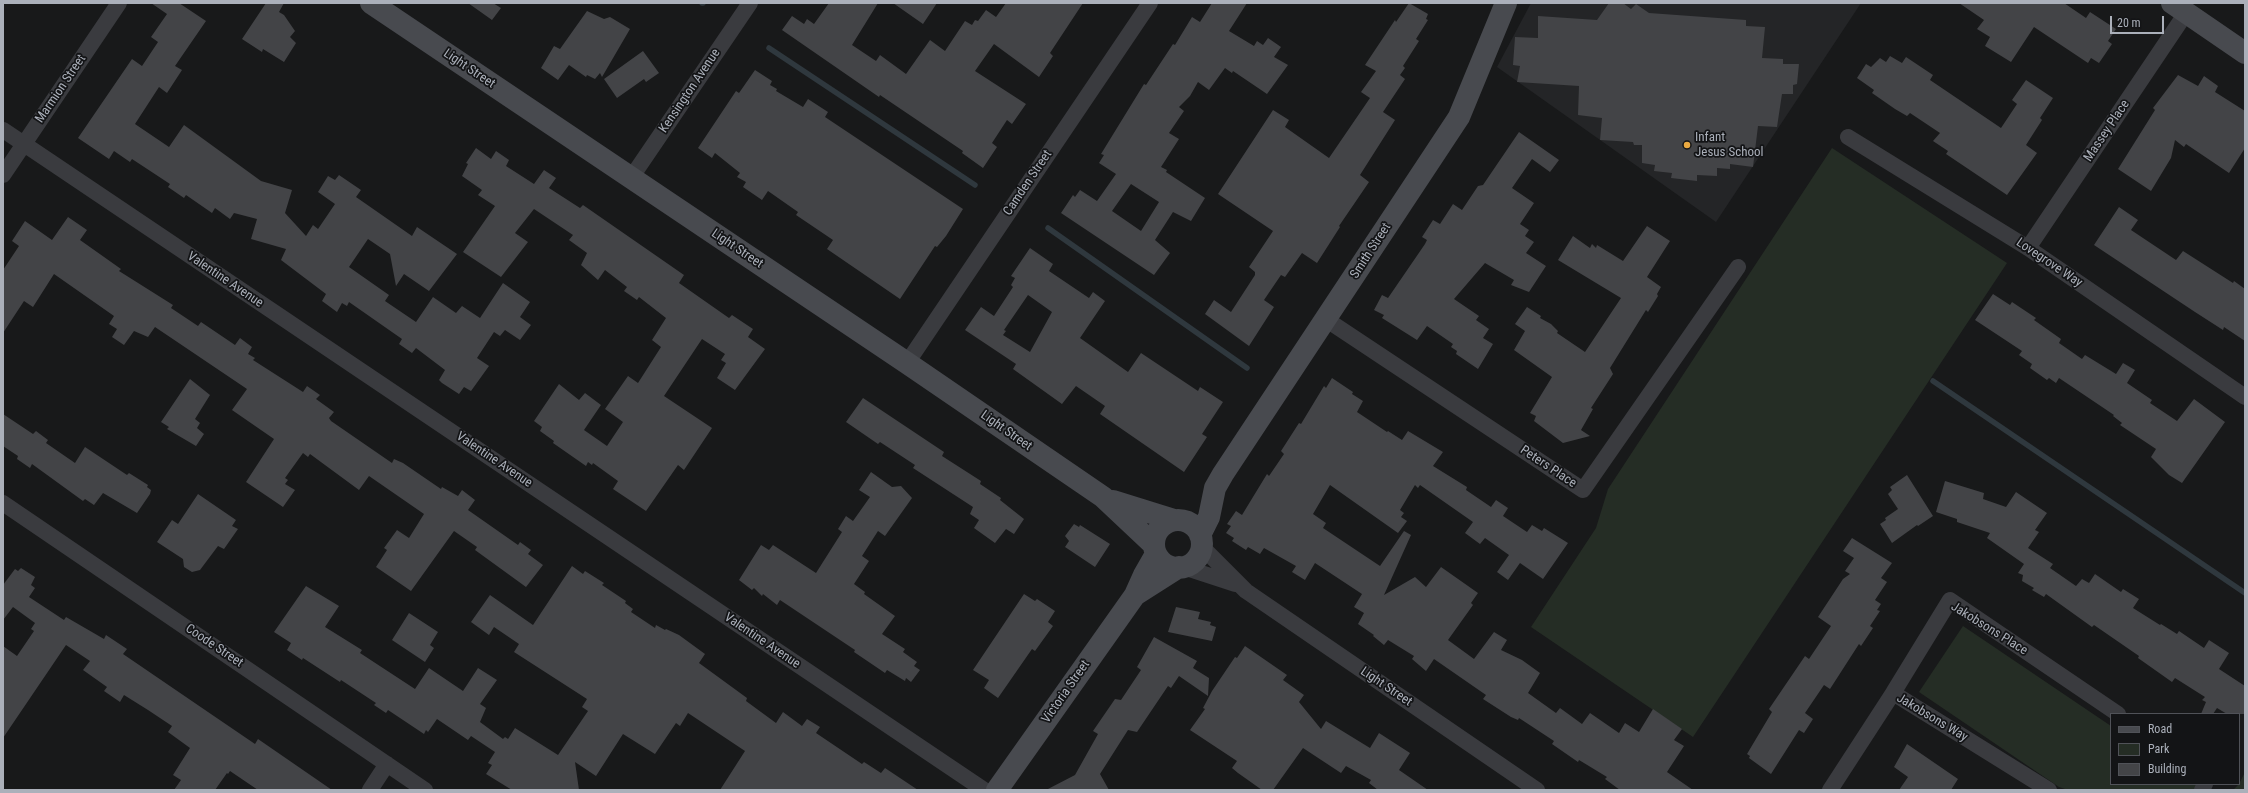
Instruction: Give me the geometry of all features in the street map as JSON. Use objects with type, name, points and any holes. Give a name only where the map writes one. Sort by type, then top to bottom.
[{"type":"street","name":"Marmion Street","points":[[3,175],[119,3]]},
{"type":"street","name":"Light Street","points":[[371,3],[907,363],[1102,497],[1155,549]]},
{"type":"street","name":"Kensington Avenue","points":[[630,178],[750,3]]},
{"type":"street","name":"Camden Street","points":[[907,363],[1150,3]]},
{"type":"street","name":"Smith Street","points":[[1190,531],[1208,517],[1215,488],[1327,320],[1459,117],[1506,3]]},
{"type":"street","points":[[2179,8],[2245,53]]},
{"type":"street","name":"Massey Place","points":[[2028,248],[2179,8]]},
{"type":"street","name":"Valentine Avenue","points":[[3,130],[984,790]]},
{"type":"street","name":"Lovegrove Way","points":[[1848,137],[2028,248],[2245,397]]},
{"type":"street","name":"Peters Place","points":[[1327,320],[1583,490],[1738,267]]},
{"type":"street","name":"Light Street","points":[[1102,497],[1190,531],[1236,584],[1537,790]]},
{"type":"street","name":"Coode Street","points":[[3,503],[426,790]]},
{"type":"street","points":[[1162,526],[1190,531],[1195,560],[1181,567],[1165,564],[1155,549],[1155,538],[1162,526]]},
{"type":"street","name":"Victoria Street","points":[[997,790],[1136,595],[1155,549]]},
{"type":"street","name":"Light Street","points":[[1181,567],[1236,584]]},
{"type":"street","name":"Victoria Street","points":[[1136,595],[1181,567]]},
{"type":"street","name":"Jakobsons Place","points":[[1893,693],[1950,600],[2117,713]]},
{"type":"street","name":"Jakobsons Way","points":[[1830,790],[1893,693],[2049,790]]},
{"type":"street","points":[[370,790],[387,764]]},
{"type":"shaded area","name":"Infant Jesus School","points":[[1531,3],[1861,3],[1716,222],[1497,67]]},
{"type":"green space","points":[[1832,148],[2007,263],[1693,737],[1531,627],[1596,528],[1608,489]]},
{"type":"green space","points":[[1963,626],[2110,725],[2110,785],[2198,785],[2206,790],[2068,790],[2059,787],[1919,692]]},
{"type":"green space","points":[[2245,772],[2245,790],[2233,790],[2240,785]]},
{"type":"building","points":[[151,3],[179,3],[206,21],[175,66],[182,70],[167,93],[159,87],[135,124],[169,147],[184,125],[261,181],[292,190],[285,213],[306,236],[313,225],[318,229],[335,204],[318,192],[328,176],[335,180],[339,175],[361,190],[356,197],[412,236],[417,227],[457,254],[429,291],[404,274],[396,286],[390,254],[368,239],[349,267],[389,295],[385,301],[416,322],[433,297],[456,313],[462,306],[480,318],[503,283],[530,302],[520,317],[531,325],[520,340],[505,330],[500,336],[494,332],[477,358],[489,366],[471,391],[464,387],[459,394],[442,383],[439,380],[445,370],[416,348],[412,353],[399,344],[402,339],[349,302],[347,306],[342,303],[337,312],[322,301],[326,294],[281,260],[286,249],[251,239],[257,219],[234,213],[230,219],[215,208],[212,213],[186,195],[184,198],[168,187],[170,184],[132,159],[130,162],[114,151],[109,159],[78,138],[132,59],[142,66],[158,42],[151,37],[167,14]]},
{"type":"building","points":[[266,3],[284,3],[279,12],[284,15],[295,31],[290,37],[296,43],[284,62],[263,49],[262,52],[242,39]]},
{"type":"building","points":[[468,3],[493,3],[501,8],[492,20]]},
{"type":"building","points":[[829,3],[878,3],[852,45],[876,61],[880,55],[906,74],[930,40],[945,51],[965,21],[972,25],[975,20],[978,21],[986,10],[996,17],[1006,3],[1083,3],[1050,53],[1053,56],[1039,77],[994,44],[975,71],[1026,104],[1012,124],[1007,120],[992,143],[997,147],[983,168],[962,153],[963,151],[880,95],[879,97],[782,30],[792,16],[804,24],[807,19],[814,24]]},
{"type":"building","points":[[893,3],[937,3],[923,24]]},
{"type":"building","points":[[1212,3],[1247,3],[1229,31],[1254,46],[1257,41],[1263,45],[1268,38],[1281,47],[1274,57],[1288,65],[1267,94],[1233,71],[1232,73],[1225,68],[1209,90],[1198,82],[1190,96],[1179,107],[1184,111],[1169,133],[1179,139],[1161,167],[1167,170],[1166,172],[1205,198],[1191,221],[1173,212],[1155,240],[1170,253],[1154,275],[1061,213],[1073,195],[1075,197],[1080,190],[1097,201],[1116,174],[1099,163],[1104,155],[1101,154],[1144,84],[1146,85],[1173,44],[1175,45],[1192,17],[1200,22]],"holes":[[[1131,184],[1159,202],[1141,231],[1112,211]]]},
{"type":"building","points":[[1409,3],[1428,14],[1426,19],[1428,20],[1416,39],[1419,41],[1403,66],[1405,68],[1400,75],[1405,79],[1383,112],[1395,120],[1360,175],[1369,182],[1339,226],[1340,227],[1317,263],[1302,253],[1285,277],[1281,275],[1264,300],[1274,307],[1249,346],[1205,314],[1214,300],[1231,312],[1255,275],[1255,272],[1249,267],[1273,231],[1218,194],[1273,110],[1289,120],[1285,127],[1329,158],[1370,98],[1361,92],[1376,71],[1365,65],[1395,20],[1396,22]]},
{"type":"building","name":"Infant Jesus School","points":[[1609,3],[1623,3],[1631,9],[1636,4],[1649,13],[1746,20],[1746,26],[1765,27],[1762,58],[1783,59],[1783,64],[1799,64],[1797,84],[1793,85],[1793,94],[1782,94],[1777,127],[1758,126],[1753,167],[1730,164],[1730,169],[1717,168],[1717,176],[1697,175],[1697,181],[1671,178],[1672,173],[1654,171],[1655,165],[1642,163],[1642,145],[1634,145],[1633,142],[1600,140],[1602,118],[1578,115],[1579,86],[1517,82],[1520,66],[1513,65],[1515,37],[1538,38],[1538,16],[1597,20]]},
{"type":"building","points":[[1959,3],[2064,3],[2086,18],[2090,12],[2116,29],[2108,41],[2112,44],[2099,63],[2091,58],[2088,63],[2034,27],[2011,62],[1985,46],[1990,37],[1977,29],[1984,20]]},
{"type":"building","points":[[587,11],[604,19],[610,17],[630,29],[602,77],[600,73],[595,79],[587,75],[586,77],[569,65],[558,80],[541,68],[554,46],[560,49]]},
{"type":"building","points":[[643,51],[659,73],[646,82],[644,79],[617,98],[604,79]]},
{"type":"building","points":[[1890,56],[1902,63],[1906,57],[1933,75],[1930,80],[2001,128],[2017,104],[2012,100],[2026,80],[2053,98],[2040,118],[2042,120],[2026,145],[2037,153],[2007,195],[1946,154],[1948,151],[1933,141],[1940,133],[1910,113],[1907,116],[1895,109],[1872,93],[1874,90],[1857,78],[1866,64],[1871,67],[1880,58],[1886,62]]},
{"type":"building","points":[[755,70],[772,81],[770,85],[777,89],[776,91],[803,107],[808,99],[828,112],[825,117],[963,209],[946,236],[937,247],[935,246],[900,299],[827,249],[833,240],[796,215],[798,212],[768,191],[762,200],[743,187],[746,182],[737,177],[740,173],[715,153],[712,158],[698,148],[736,91],[739,93]]},
{"type":"building","points":[[2178,75],[2198,86],[2204,76],[2218,86],[2215,92],[2245,111],[2245,148],[2229,173],[2186,144],[2184,147],[2175,140],[2171,158],[2151,191],[2118,169],[2155,110],[2153,108]]},
{"type":"building","points":[[1519,132],[1559,160],[1550,172],[1532,159],[1512,188],[1534,203],[1520,224],[1529,230],[1525,236],[1534,242],[1526,253],[1546,266],[1529,292],[1511,285],[1514,280],[1485,263],[1454,299],[1479,316],[1476,320],[1489,329],[1483,338],[1493,344],[1478,369],[1456,354],[1457,351],[1451,347],[1453,344],[1427,326],[1417,340],[1382,318],[1384,315],[1374,310],[1382,295],[1388,298],[1425,244],[1427,240],[1422,237],[1433,220],[1440,224],[1453,204],[1462,210],[1478,186],[1483,185]]},
{"type":"building","points":[[476,148],[491,159],[496,151],[509,160],[506,166],[534,184],[544,170],[556,178],[549,188],[580,208],[583,205],[684,275],[679,283],[729,318],[732,315],[753,329],[748,337],[765,349],[735,390],[717,378],[726,363],[721,360],[725,354],[702,339],[664,396],[712,428],[684,470],[678,465],[646,511],[613,489],[618,481],[593,463],[592,465],[588,462],[586,466],[553,443],[554,441],[540,431],[542,427],[534,421],[559,384],[579,400],[585,393],[601,405],[584,430],[607,446],[623,422],[605,409],[628,376],[638,383],[661,347],[652,340],[666,318],[639,297],[637,300],[624,291],[627,287],[605,270],[598,280],[581,265],[587,253],[569,240],[573,235],[534,209],[515,233],[528,242],[501,277],[463,252],[495,206],[478,195],[482,190],[462,176],[468,164],[466,163]]},
{"type":"building","points":[[2119,207],[2138,220],[2131,230],[2176,260],[2183,251],[2245,289],[2245,341],[2224,327],[2223,330],[2094,245]]},
{"type":"building","points":[[68,217],[87,230],[80,240],[121,269],[119,271],[173,305],[171,308],[198,326],[201,322],[235,345],[240,338],[252,347],[248,354],[255,358],[253,360],[303,392],[307,386],[320,395],[316,399],[334,412],[329,418],[331,421],[392,463],[394,459],[403,463],[441,489],[442,487],[458,496],[462,490],[475,500],[468,510],[518,545],[520,542],[531,550],[528,554],[543,565],[526,587],[475,550],[477,547],[454,531],[411,591],[376,567],[387,550],[384,548],[397,530],[409,538],[424,514],[369,476],[359,490],[310,454],[308,457],[303,453],[285,478],[288,480],[285,484],[295,490],[283,507],[246,482],[274,439],[232,410],[247,389],[155,327],[148,337],[134,331],[124,345],[112,337],[117,329],[109,324],[114,316],[54,274],[33,307],[24,301],[3,333],[3,270],[19,246],[12,241],[25,221],[52,240]]},
{"type":"building","points":[[1647,226],[1670,241],[1647,277],[1661,287],[1657,294],[1658,296],[1648,312],[1646,310],[1610,368],[1613,374],[1591,408],[1593,409],[1581,430],[1590,436],[1563,443],[1534,421],[1536,416],[1530,413],[1552,377],[1514,350],[1525,331],[1515,324],[1527,307],[1541,316],[1540,318],[1551,324],[1558,331],[1557,333],[1585,352],[1621,298],[1558,260],[1573,236],[1590,248],[1592,244],[1596,248],[1597,245],[1623,261]]},
{"type":"building","points":[[1030,248],[1053,264],[1049,271],[1089,298],[1093,292],[1105,301],[1080,338],[1128,372],[1141,353],[1198,391],[1200,387],[1223,402],[1202,434],[1207,437],[1184,472],[1100,414],[1105,406],[1076,386],[1062,404],[1013,369],[1016,364],[965,330],[981,307],[994,316],[1013,287],[1011,285],[1015,278],[1011,276]],"holes":[[[1028,295],[1052,312],[1030,352],[1003,335],[1006,331],[1004,330]]]},
{"type":"building","points":[[1993,294],[2010,305],[2012,302],[2036,318],[2034,320],[2061,339],[2059,343],[2082,359],[2085,355],[2116,374],[2123,363],[2135,370],[2127,383],[2152,400],[2150,403],[2177,421],[2194,399],[2225,422],[2182,483],[2169,475],[2151,457],[2156,449],[2120,425],[2122,423],[2113,416],[2114,415],[2059,378],[2056,383],[2049,378],[2047,380],[2030,368],[2032,364],[2019,355],[2022,351],[1975,320]]},
{"type":"building","points":[[1332,378],[1353,392],[1352,394],[1363,401],[1357,412],[1387,432],[1388,431],[1402,440],[1408,431],[1443,452],[1433,466],[1467,487],[1466,490],[1491,507],[1496,500],[1508,508],[1503,516],[1527,532],[1532,525],[1542,531],[1544,528],[1568,543],[1543,579],[1520,563],[1508,580],[1497,572],[1509,555],[1485,538],[1480,544],[1465,533],[1473,522],[1420,485],[1418,488],[1415,485],[1400,510],[1404,513],[1401,517],[1407,521],[1398,533],[1330,485],[1313,514],[1326,523],[1323,528],[1380,566],[1404,531],[1411,535],[1384,595],[1415,577],[1426,587],[1441,567],[1478,593],[1471,603],[1473,605],[1448,640],[1474,659],[1494,632],[1507,640],[1501,650],[1522,660],[1540,673],[1528,693],[1556,713],[1560,708],[1582,724],[1590,713],[1619,733],[1625,723],[1639,732],[1653,709],[1682,729],[1674,740],[1684,746],[1667,772],[1693,790],[1620,790],[1605,779],[1607,777],[1579,760],[1578,762],[1552,744],[1554,741],[1519,718],[1518,720],[1511,717],[1483,699],[1486,695],[1434,659],[1426,671],[1412,659],[1414,656],[1388,640],[1384,645],[1373,636],[1374,635],[1358,624],[1364,613],[1354,607],[1362,594],[1315,563],[1305,580],[1292,572],[1296,566],[1264,548],[1260,554],[1248,547],[1246,550],[1232,541],[1234,538],[1226,533],[1231,526],[1227,524],[1236,511],[1242,515],[1267,474],[1269,476],[1284,454],[1281,451],[1299,423],[1301,424],[1324,386],[1326,388]]},
{"type":"building","points":[[190,379],[210,395],[195,419],[200,423],[197,428],[204,434],[196,446],[167,429],[169,427],[161,422]]},
{"type":"building","points":[[863,398],[944,452],[942,456],[981,481],[980,484],[1001,498],[1000,500],[1024,519],[1014,534],[1006,529],[995,543],[974,528],[979,520],[970,514],[973,507],[913,468],[915,465],[880,442],[878,444],[846,422]]},
{"type":"building","points":[[3,414],[33,434],[36,431],[48,440],[46,443],[75,463],[85,447],[127,475],[129,473],[148,485],[147,487],[151,490],[150,494],[137,513],[103,493],[94,505],[85,499],[83,501],[32,464],[30,468],[17,459],[18,456],[3,446]]},
{"type":"building","points":[[871,472],[892,487],[901,486],[912,498],[885,536],[878,531],[862,556],[869,561],[854,584],[865,592],[864,594],[895,616],[882,634],[905,649],[903,652],[917,662],[914,666],[920,670],[911,682],[906,678],[905,681],[887,670],[885,673],[854,652],[855,650],[780,600],[777,605],[763,594],[762,596],[754,588],[752,590],[739,580],[761,545],[769,550],[773,545],[816,573],[842,532],[838,529],[846,516],[853,521],[870,497],[859,490]]},
{"type":"building","points":[[1907,475],[1933,516],[1918,526],[1917,525],[1892,543],[1880,524],[1886,520],[1885,518],[1898,509],[1888,494],[1892,490],[1890,487]]},
{"type":"building","points":[[1945,481],[1984,493],[1983,499],[2006,507],[2016,492],[2047,513],[2035,530],[2039,532],[2028,548],[2053,564],[2050,568],[2076,586],[2082,579],[2089,583],[2095,574],[2121,592],[2123,589],[2139,599],[2133,608],[2160,625],[2161,624],[2177,634],[2179,631],[2204,648],[2209,640],[2229,653],[2219,669],[2245,686],[2245,714],[2225,713],[2217,708],[2214,713],[2201,713],[2206,702],[2202,700],[2205,697],[2175,678],[2172,682],[2138,658],[2139,656],[2094,625],[2092,627],[2046,594],[2044,597],[2032,590],[2034,588],[2022,581],[2023,575],[2018,573],[2024,564],[1987,538],[1990,533],[1957,522],[1957,519],[1936,512]]},
{"type":"building","points":[[198,494],[236,520],[232,526],[238,529],[224,549],[218,546],[200,570],[192,572],[184,567],[183,559],[157,542],[172,520],[178,524]]},
{"type":"building","points":[[1074,524],[1079,527],[1080,525],[1110,544],[1095,567],[1065,547],[1069,541],[1065,536]]},
{"type":"building","points":[[1852,538],[1892,563],[1881,578],[1887,582],[1875,600],[1881,604],[1877,610],[1880,611],[1870,626],[1873,628],[1861,646],[1859,644],[1830,689],[1824,685],[1805,713],[1813,719],[1804,733],[1799,730],[1771,774],[1749,758],[1750,756],[1747,754],[1772,712],[1769,709],[1805,656],[1809,659],[1831,626],[1818,617],[1843,579],[1850,574],[1845,571],[1854,558],[1843,551]]},
{"type":"building","points":[[572,566],[583,574],[585,571],[604,583],[602,585],[626,601],[625,603],[633,609],[631,612],[655,628],[656,625],[679,635],[705,654],[699,663],[747,698],[746,701],[776,723],[783,712],[802,726],[807,719],[820,727],[816,733],[862,764],[864,762],[881,773],[885,768],[918,790],[720,790],[745,751],[688,713],[680,726],[676,723],[655,754],[623,734],[596,776],[575,762],[579,790],[512,790],[486,774],[492,765],[488,763],[495,752],[471,736],[468,740],[437,719],[428,732],[426,730],[424,734],[388,710],[386,713],[374,705],[376,703],[341,680],[340,682],[303,658],[302,660],[287,650],[291,643],[274,632],[306,586],[339,606],[325,627],[362,650],[360,653],[415,689],[429,668],[463,691],[478,668],[497,680],[480,704],[486,708],[480,722],[503,739],[505,737],[508,739],[515,728],[558,755],[588,711],[582,707],[587,699],[514,652],[519,644],[494,627],[489,635],[471,622],[490,595],[533,625]]},
{"type":"building","points":[[21,568],[35,577],[31,585],[35,588],[29,597],[64,620],[66,617],[104,639],[106,635],[127,649],[123,654],[255,744],[258,739],[332,790],[258,790],[230,771],[215,790],[174,790],[181,780],[173,775],[190,748],[168,732],[172,726],[148,710],[124,695],[120,702],[104,691],[107,687],[83,670],[90,661],[66,645],[3,738],[3,646],[17,656],[34,631],[31,629],[35,623],[13,607],[3,620],[3,585],[15,569],[18,571]]},
{"type":"building","points":[[1024,594],[1035,601],[1037,599],[1055,611],[1048,622],[1053,626],[1035,651],[1032,649],[998,698],[984,688],[989,680],[973,670]]},
{"type":"building","points":[[1176,607],[1200,612],[1198,619],[1211,622],[1210,625],[1216,627],[1212,641],[1168,632]]},
{"type":"building","points":[[409,613],[438,632],[430,645],[434,648],[425,662],[392,640]]},
{"type":"building","points":[[1154,637],[1197,661],[1193,668],[1209,678],[1208,696],[1179,676],[1171,688],[1168,686],[1137,732],[1128,730],[1100,774],[1109,790],[1046,790],[1075,775],[1098,734],[1093,731],[1115,699],[1121,700],[1141,670],[1137,667]]},
{"type":"building","points":[[1245,646],[1287,675],[1283,680],[1304,695],[1299,702],[1321,729],[1326,721],[1370,748],[1379,733],[1410,753],[1399,770],[1428,790],[1378,790],[1369,783],[1371,780],[1346,766],[1341,773],[1303,748],[1273,790],[1262,790],[1238,773],[1232,768],[1237,761],[1190,730],[1205,709],[1203,708],[1212,691],[1235,657],[1237,658]]},
{"type":"building","points":[[1907,744],[1958,779],[1951,790],[1899,790],[1908,777],[1894,767]]},
{"type":"waterway","points":[[769,48],[975,185]]},
{"type":"waterway","points":[[1048,228],[1247,368]]},
{"type":"waterway","points":[[1933,381],[2245,593]]},
{"type":"place","name":"Infant Jesus School","points":[[1687,145]]}]
